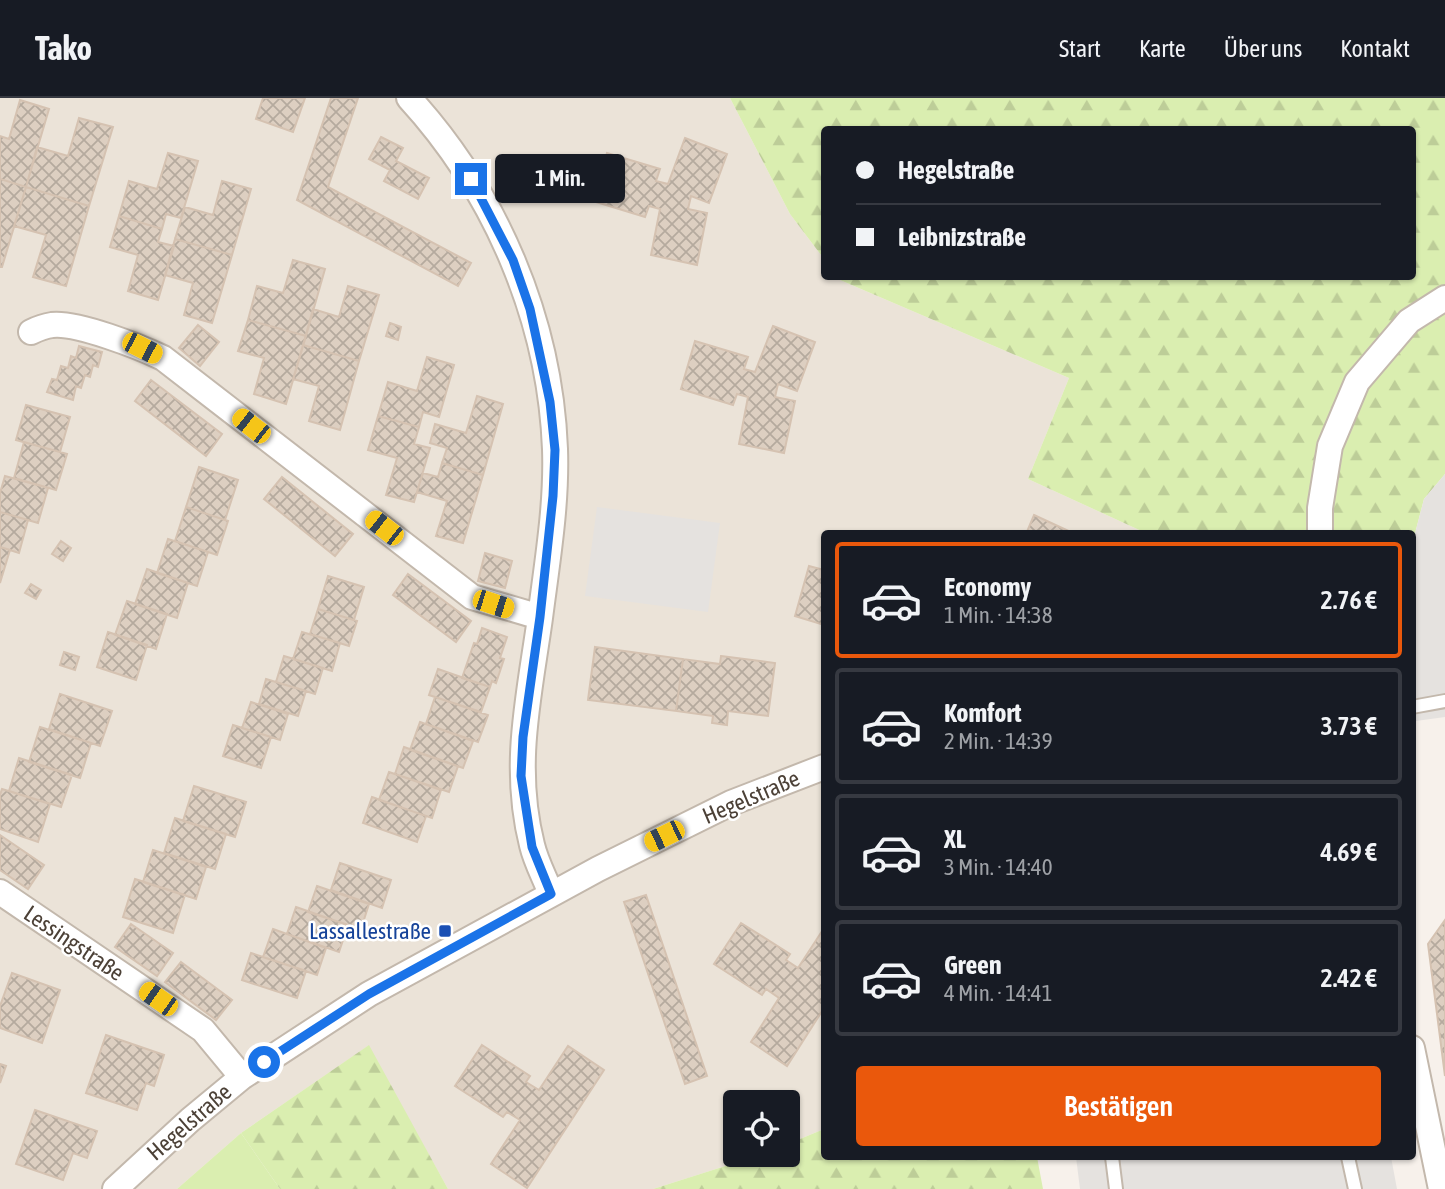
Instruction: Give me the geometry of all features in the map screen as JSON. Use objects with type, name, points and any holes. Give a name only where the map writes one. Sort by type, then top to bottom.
[{"type":"street","points":[[410,98],[471,179],[513,260],[530,309],[550,402],[555,450],[553,496],[523,737],[521,776],[532,847],[551,894]]},
{"type":"street","points":[[1320,530],[1320,508],[1330,446],[1357,382],[1409,321],[1445,298]]},
{"type":"street","points":[[31,332],[50,325],[65,325],[142,348],[163,358],[472,597],[540,617]]},
{"type":"street","name":"Hegelstraße","points":[[115,1189],[190,1120],[242,1077],[369,994],[551,894],[731,803],[821,768]]},
{"type":"street","name":"Lessingstraße","points":[[0,892],[202,1030],[242,1077]]},
{"type":"street","points":[[1416,1067],[1441,1189]]},
{"type":"lane","points":[[1416,706],[1445,701]]},
{"type":"lane","points":[[1112,1160],[1116,1189]]},
{"type":"lane","points":[[1349,1160],[1356,1189]]},
{"type":"shaded area","points":[[0,98],[730,98],[790,214],[821,255],[821,280],[840,280],[1069,378],[1028,479],[1139,530],[821,530],[821,1130],[800,1139],[800,1090],[723,1090],[723,1167],[653,1189],[448,1189],[368,1046],[241,1133],[177,1189],[0,1189]]},
{"type":"shaded area","points":[[1445,474],[1445,717],[1416,721],[1416,530],[1424,499]]},
{"type":"shaded area","points":[[597,507],[720,523],[708,612],[585,596]]},
{"type":"shaded area","points":[[1076,1160],[1392,1160],[1397,1189],[1080,1189]]},
{"type":"green space","points":[[730,98],[1445,98],[1445,474],[1424,499],[1416,530],[1139,530],[1028,479],[1069,378],[840,280],[1416,280],[1416,126],[821,126],[821,255],[790,214]]},
{"type":"green space","points":[[369,1045],[448,1189],[280,1189],[241,1133]]},
{"type":"green space","points":[[821,1130],[821,1160],[1038,1160],[1043,1189],[653,1189],[723,1167],[800,1167],[800,1139]]},
{"type":"green space","points":[[241,1133],[280,1189],[177,1189]]},
{"type":"building","points":[[263,98],[305,98],[293,132],[256,119]]},
{"type":"building","points":[[331,98],[358,98],[328,187],[471,263],[458,286],[297,200]]},
{"type":"building","points":[[20,100],[49,109],[26,187],[0,179],[0,136],[9,139]]},
{"type":"building","points":[[79,118],[113,127],[89,206],[26,187],[37,147],[68,156]]},
{"type":"building","points":[[381,137],[403,148],[396,161],[429,178],[418,199],[384,181],[390,170],[369,159]]},
{"type":"building","points":[[685,138],[727,154],[709,203],[691,196],[688,209],[707,213],[697,265],[651,255],[660,209],[649,206],[645,217],[593,201],[607,153],[660,169],[656,181],[668,184]]},
{"type":"building","points":[[168,153],[198,161],[181,218],[166,214],[162,229],[119,216],[129,181],[157,189]]},
{"type":"building","points":[[0,179],[26,187],[2,267],[0,267]]},
{"type":"building","points":[[222,181],[251,189],[232,255],[175,239],[185,207],[213,215]]},
{"type":"building","points":[[26,187],[89,206],[66,286],[33,277],[46,235],[14,226]]},
{"type":"building","points":[[119,216],[162,229],[158,242],[174,246],[158,300],[128,291],[138,255],[110,247]]},
{"type":"building","points":[[175,239],[232,255],[212,323],[184,315],[193,283],[165,275]]},
{"type":"building","points":[[293,260],[325,269],[306,336],[248,320],[257,286],[283,293]]},
{"type":"building","points":[[348,286],[379,295],[359,361],[303,345],[313,309],[339,317]]},
{"type":"building","points":[[248,320],[306,336],[286,404],[254,394],[264,358],[238,351]]},
{"type":"building","points":[[390,323],[401,327],[398,340],[386,336]]},
{"type":"building","points":[[198,325],[219,342],[200,366],[179,348]]},
{"type":"building","points":[[773,326],[815,342],[797,391],[778,384],[775,397],[795,401],[784,453],[739,444],[748,397],[737,394],[733,405],[681,389],[695,341],[748,357],[744,369],[755,372]]},
{"type":"building","points":[[303,345],[359,361],[340,430],[309,421],[319,386],[293,379]]},
{"type":"building","points":[[79,346],[102,352],[98,367],[93,365],[90,377],[85,375],[81,388],[76,386],[73,400],[47,392],[52,379],[57,380],[61,366],[68,368],[71,356],[76,358]]},
{"type":"building","points":[[427,357],[454,365],[439,417],[423,412],[419,427],[378,416],[388,382],[417,391]]},
{"type":"building","points":[[151,380],[222,434],[206,456],[135,401]]},
{"type":"building","points":[[477,396],[503,404],[483,475],[442,463],[447,448],[430,443],[435,424],[466,433]]},
{"type":"building","points":[[26,405],[70,417],[60,452],[16,440]]},
{"type":"building","points":[[378,416],[419,427],[414,444],[430,448],[414,502],[386,495],[397,458],[368,450]]},
{"type":"building","points":[[24,442],[67,454],[56,490],[14,478]]},
{"type":"building","points":[[442,463],[483,475],[463,543],[436,536],[447,501],[417,492],[423,473],[438,477]]},
{"type":"building","points":[[199,467],[238,480],[225,520],[186,507]]},
{"type":"building","points":[[5,476],[48,488],[38,523],[0,512],[0,493]]},
{"type":"building","points":[[282,477],[353,534],[335,556],[264,499]]},
{"type":"building","points":[[186,507],[228,521],[217,555],[175,541]]},
{"type":"building","points":[[0,512],[28,520],[19,553],[0,547]]},
{"type":"building","points":[[1034,515],[1066,530],[1028,530]]},
{"type":"building","points":[[168,539],[208,552],[197,586],[157,573]]},
{"type":"building","points":[[61,541],[71,548],[63,561],[52,554]]},
{"type":"building","points":[[0,547],[10,550],[0,583]]},
{"type":"building","points":[[485,553],[512,561],[505,588],[478,581]]},
{"type":"building","points":[[809,566],[821,569],[821,624],[795,616]]},
{"type":"building","points":[[147,569],[188,583],[177,618],[135,604]]},
{"type":"building","points":[[408,574],[471,621],[456,642],[393,595]]},
{"type":"building","points":[[328,576],[364,587],[354,620],[318,609]]},
{"type":"building","points":[[31,584],[41,590],[36,599],[25,593]]},
{"type":"building","points":[[127,601],[167,614],[156,649],[115,635]]},
{"type":"building","points":[[318,609],[357,621],[349,646],[310,634]]},
{"type":"building","points":[[482,628],[507,637],[500,658],[504,659],[496,683],[492,681],[490,687],[462,678]]},
{"type":"building","points":[[108,632],[147,645],[136,680],[97,667]]},
{"type":"building","points":[[302,632],[340,643],[332,671],[293,659]]},
{"type":"building","points":[[595,647],[683,659],[676,711],[588,700]]},
{"type":"building","points":[[64,652],[79,657],[75,670],[60,665]]},
{"type":"building","points":[[284,656],[323,668],[315,694],[276,682]]},
{"type":"building","points":[[721,656],[775,663],[768,716],[728,711],[727,725],[712,723],[713,716],[676,711],[683,659],[720,664]]},
{"type":"building","points":[[438,669],[490,687],[481,712],[429,695]]},
{"type":"building","points":[[266,679],[306,691],[298,716],[259,704]]},
{"type":"building","points":[[60,694],[112,711],[100,746],[49,729]]},
{"type":"building","points":[[435,697],[488,715],[478,742],[426,724]]},
{"type":"building","points":[[251,702],[288,714],[280,740],[242,728]]},
{"type":"building","points":[[420,722],[473,741],[463,768],[410,750]]},
{"type":"building","points":[[233,725],[271,737],[261,768],[223,756]]},
{"type":"building","points":[[40,727],[91,743],[80,778],[29,762]]},
{"type":"building","points":[[404,747],[458,766],[449,792],[395,774]]},
{"type":"building","points":[[19,758],[72,775],[61,807],[9,791]]},
{"type":"building","points":[[389,772],[441,790],[432,818],[379,800]]},
{"type":"building","points":[[194,786],[246,802],[235,837],[183,821]]},
{"type":"building","points":[[2,789],[50,804],[38,842],[0,829]]},
{"type":"building","points":[[372,797],[426,816],[417,842],[363,823]]},
{"type":"building","points":[[175,818],[226,834],[215,869],[164,853]]},
{"type":"building","points":[[0,835],[44,865],[28,889],[0,870]]},
{"type":"building","points":[[153,850],[206,867],[196,899],[143,882]]},
{"type":"building","points":[[340,863],[391,880],[382,908],[331,890]]},
{"type":"building","points":[[135,879],[185,895],[173,933],[123,917]]},
{"type":"building","points":[[317,886],[369,904],[361,929],[308,912]]},
{"type":"building","points":[[646,895],[707,1076],[685,1084],[624,902]]},
{"type":"building","points":[[296,907],[348,925],[339,952],[287,934]]},
{"type":"building","points":[[1445,920],[1445,1076],[1428,944]]},
{"type":"building","points":[[741,923],[790,954],[786,960],[798,968],[821,933],[821,1013],[787,1066],[751,1042],[779,998],[766,989],[762,995],[714,964]]},
{"type":"building","points":[[131,924],[173,953],[157,976],[115,947]]},
{"type":"building","points":[[273,929],[326,948],[317,975],[263,957]]},
{"type":"building","points":[[251,953],[306,971],[297,998],[242,980]]},
{"type":"building","points":[[181,962],[232,1000],[216,1020],[165,982]]},
{"type":"building","points":[[12,973],[60,990],[42,1043],[0,1028],[0,1006]]},
{"type":"building","points":[[106,1035],[164,1055],[154,1086],[146,1083],[137,1110],[86,1093]]},
{"type":"building","points":[[482,1045],[530,1076],[526,1082],[539,1090],[568,1046],[604,1070],[527,1188],[491,1164],[520,1120],[507,1112],[503,1117],[455,1086]]},
{"type":"building","points":[[0,1064],[6,1066],[0,1083]]},
{"type":"building","points":[[35,1110],[97,1131],[87,1158],[73,1153],[63,1180],[16,1164]]},
{"type":"place","name":"Lassallestraße","points":[[445,931]]},
{"type":"route","points":[[264,1062],[369,994],[551,894],[532,847],[521,776],[523,737],[553,496],[555,450],[550,402],[530,309],[513,260],[471,179]]}]
